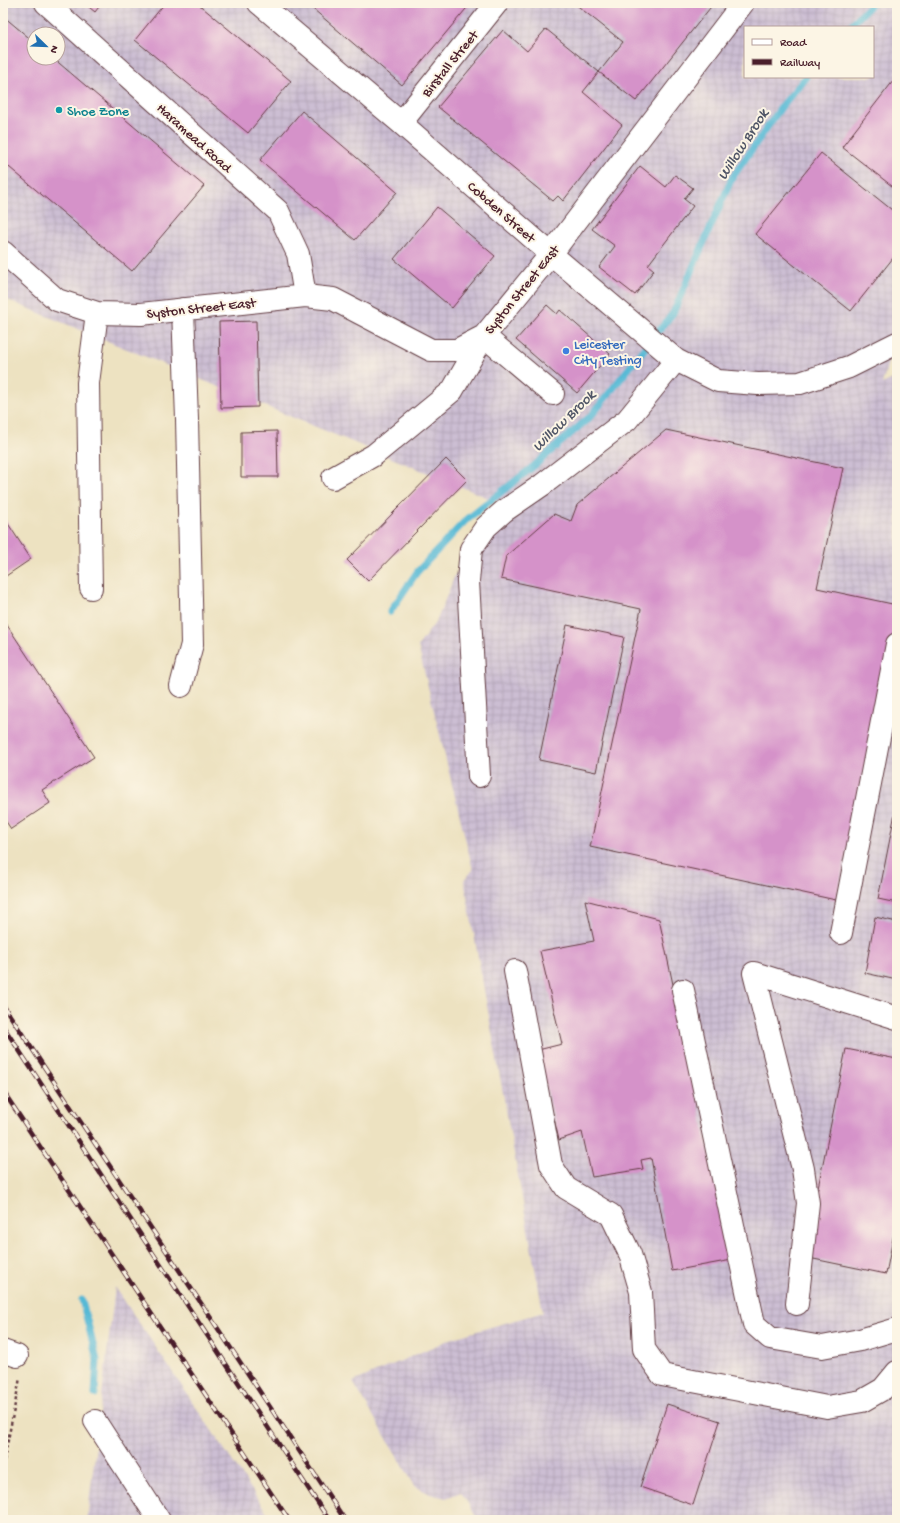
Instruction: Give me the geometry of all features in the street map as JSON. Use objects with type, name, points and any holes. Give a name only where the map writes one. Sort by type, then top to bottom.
[{"type":"street","name":"Haramead Road","points":[[46,3],[278,211],[298,254],[305,296]]},
{"type":"street","name":"Cobden Street","points":[[259,3],[676,360],[718,381],[758,384],[800,384],[849,366],[896,346]]},
{"type":"street","name":"Birstall Street","points":[[401,123],[497,3]]},
{"type":"street","name":"Syston Street East","points":[[3,252],[57,300],[97,313],[141,314],[305,296],[333,299],[431,350],[457,350],[484,336],[551,254],[743,3]]},
{"type":"street","points":[[180,686],[192,644],[187,418],[182,309]]},
{"type":"street","points":[[91,588],[88,383],[97,313]]},
{"type":"street","points":[[333,478],[374,454],[452,391],[484,336],[553,394]]},
{"type":"street","points":[[479,776],[468,581],[471,549],[486,527],[504,511],[542,485],[627,420],[676,360]]},
{"type":"street","points":[[841,933],[897,644]]},
{"type":"street","points":[[515,971],[551,1165],[566,1188],[611,1215],[630,1254],[641,1292],[644,1349],[662,1375],[827,1407],[862,1401],[883,1389],[897,1372]]},
{"type":"street","points":[[798,1304],[808,1203],[803,1168],[754,973],[897,1018]]},
{"type":"street","points":[[683,990],[754,1324],[770,1338],[822,1347],[860,1340],[897,1329]]},
{"type":"street","points":[[96,1421],[159,1520]]},
{"type":"path","points":[[3,1466],[20,1376],[10,1353]]},
{"type":"shaded area","points":[[3,3],[897,3],[897,331],[882,384],[897,377],[897,1520],[478,1520],[461,1492],[446,1498],[430,1494],[415,1486],[353,1382],[453,1338],[543,1312],[464,880],[473,870],[418,646],[437,620],[455,575],[475,550],[520,511],[3,298]]},
{"type":"shaded area","points":[[115,1287],[272,1520],[87,1520]]},
{"type":"building","points":[[84,3],[102,3],[95,12]]},
{"type":"building","points":[[165,3],[197,3],[291,81],[248,133],[135,40]]},
{"type":"building","points":[[306,3],[471,3],[402,85]]},
{"type":"building","points":[[574,3],[714,3],[636,101],[599,72],[623,42]]},
{"type":"building","name":"Shoe Zone","points":[[3,16],[26,35],[26,66],[62,66],[204,186],[132,271],[3,162]]},
{"type":"building","points":[[546,29],[599,72],[583,92],[622,125],[563,201],[558,196],[553,201],[438,107],[503,30],[527,51]]},
{"type":"building","points":[[897,76],[897,190],[842,147]]},
{"type":"building","points":[[302,111],[397,192],[355,240],[260,160]]},
{"type":"building","points":[[821,153],[897,214],[897,253],[851,311],[755,234]]},
{"type":"building","points":[[640,166],[666,187],[675,175],[693,188],[684,199],[693,206],[648,265],[654,270],[635,295],[599,267],[615,246],[592,229]]},
{"type":"building","points":[[437,207],[495,256],[452,308],[394,259]]},
{"type":"building","points":[[547,305],[557,314],[560,310],[610,354],[577,393],[516,340]]},
{"type":"building","points":[[256,321],[258,407],[221,408],[219,322]]},
{"type":"building","points":[[666,430],[843,468],[817,588],[897,605],[897,616],[836,900],[590,847],[641,609],[501,579],[506,556],[554,514],[571,521],[577,505]]},
{"type":"building","points":[[277,431],[278,477],[241,477],[241,432]]},
{"type":"building","points":[[446,459],[467,480],[368,581],[347,560]]},
{"type":"building","points":[[3,516],[31,559],[3,578]]},
{"type":"building","points":[[3,619],[94,757],[42,790],[50,803],[11,829],[3,817]]},
{"type":"building","points":[[567,625],[624,637],[596,772],[539,760]]},
{"type":"building","points":[[897,808],[897,903],[878,899]]},
{"type":"building","points":[[585,900],[659,919],[732,1260],[672,1271],[651,1158],[641,1160],[643,1169],[592,1177],[582,1132],[559,1140],[538,1050],[562,1044],[540,951],[594,941]]},
{"type":"building","points":[[875,917],[897,922],[897,980],[865,973]]},
{"type":"building","points":[[846,1049],[897,1059],[897,1218],[886,1274],[804,1257]]},
{"type":"building","points":[[667,1404],[720,1421],[693,1505],[640,1487]]},
{"type":"waterway","name":"Willow Brook","points":[[850,26],[873,3]]},
{"type":"waterway","name":"Willow Brook","points":[[390,612],[417,572],[465,521],[535,465],[591,416],[673,313],[732,178],[782,106],[805,78]]},
{"type":"waterway","points":[[82,1300],[97,1360],[95,1394]]},
{"type":"railway","points":[[3,1005],[345,1520]]},
{"type":"railway","points":[[3,1026],[329,1520]]},
{"type":"railway","points":[[3,1091],[289,1520]]},
{"type":"place","name":"Shoe Zone","points":[[59,110]]},
{"type":"place","name":"Leicester City Testing","points":[[566,351]]}]
